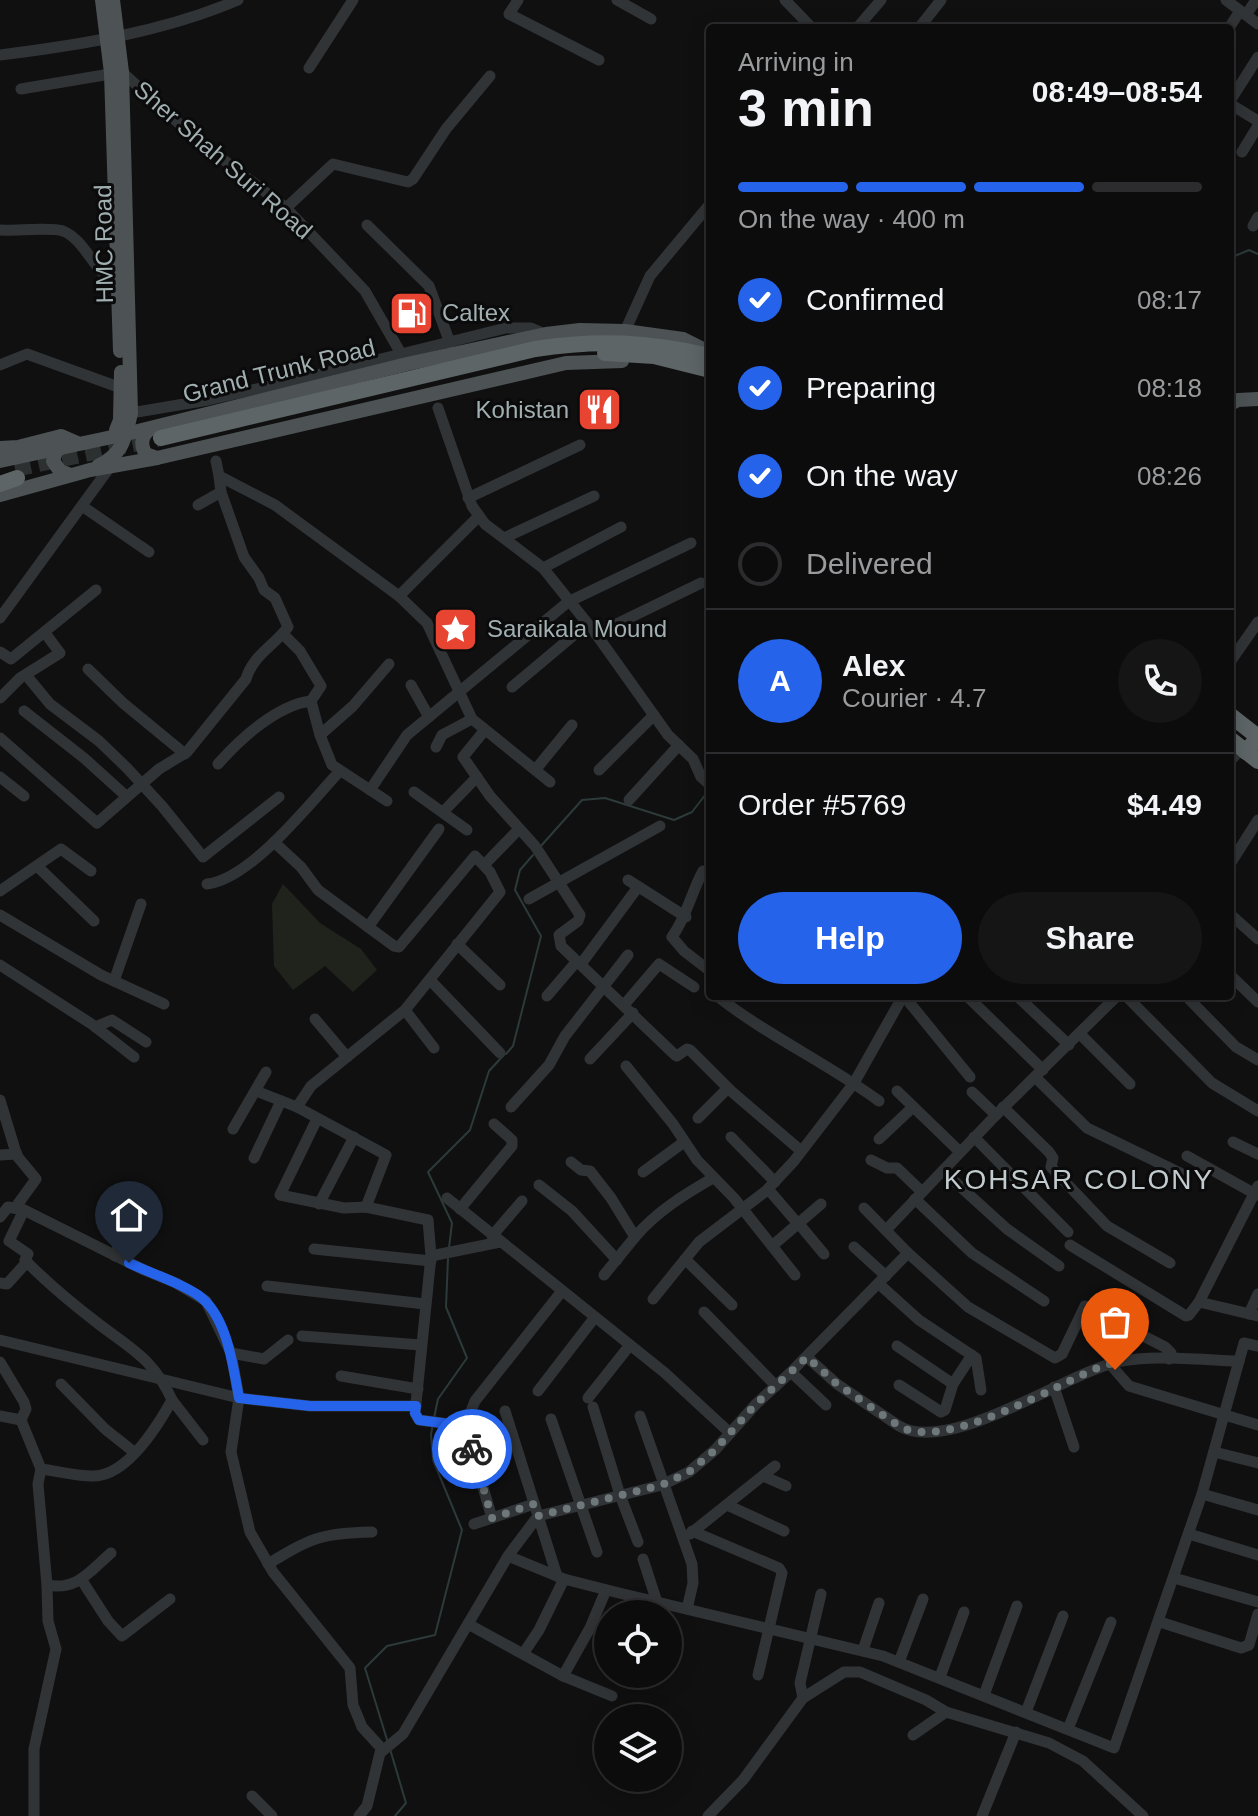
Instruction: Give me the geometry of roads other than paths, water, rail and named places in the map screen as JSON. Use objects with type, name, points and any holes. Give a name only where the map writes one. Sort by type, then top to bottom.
[{"type":"highway","points":[[159,443],[548,347],[574,343],[642,343],[706,353]]},
{"type":"highway","points":[[159,443],[548,357],[579,353],[654,356],[706,369]]},
{"type":"highway","points":[[0,484],[8,471]]},
{"type":"highway","points":[[1234,718],[1258,737],[1241,752]]},
{"type":"main road","name":"HMC Road","points":[[102,0],[112,37]]},
{"type":"main road","name":"HMC Road","points":[[111,462],[120,451],[113,436],[120,420],[122,285],[113,0]]},
{"type":"main road","name":"HMC Road","points":[[113,436],[131,413],[122,285]]},
{"type":"main road","name":"Grand Trunk Road","points":[[111,462],[159,443],[207,407],[403,360],[580,330],[625,331],[683,339],[706,352]]},
{"type":"main road","points":[[1234,402],[1258,399]]},
{"type":"main road","points":[[0,448],[18,447],[61,436],[70,444],[56,451],[53,461],[60,471],[71,475]]},
{"type":"main road","name":"Grand Trunk Road","points":[[8,471],[70,444],[113,436],[159,443]]},
{"type":"main road","points":[[0,495],[111,462]]},
{"type":"street","points":[[0,55],[112,37],[173,23],[238,0]]},
{"type":"street","points":[[309,68],[353,0]]},
{"type":"street","points":[[518,0],[509,14],[599,60]]},
{"type":"street","points":[[617,0],[651,19]]},
{"type":"street","points":[[785,0],[808,24]]},
{"type":"street","points":[[860,24],[881,0]]},
{"type":"street","points":[[922,24],[941,0]]},
{"type":"street","points":[[1226,0],[1258,24]]},
{"type":"street","points":[[1233,24],[1256,0]]},
{"type":"street","points":[[1234,96],[1258,57]]},
{"type":"street","points":[[21,89],[116,72]]},
{"type":"street","name":"Sher Shah Suri Road","points":[[116,72],[286,208],[365,291],[403,360]]},
{"type":"street","points":[[286,208],[333,164],[408,182],[413,179],[446,129],[490,76]]},
{"type":"street","points":[[1234,105],[1258,124],[1242,152]]},
{"type":"street","points":[[625,331],[650,276],[706,209]]},
{"type":"street","points":[[367,225],[429,286],[450,343]]},
{"type":"street","points":[[0,230],[62,231],[84,247],[103,273],[122,285]]},
{"type":"street","points":[[403,360],[506,328],[531,328],[546,334]]},
{"type":"street","points":[[0,365],[27,354],[121,388]]},
{"type":"street","points":[[131,413],[207,407]]},
{"type":"street","points":[[438,408],[468,498],[479,516],[485,524],[543,568],[596,634],[654,715],[693,759],[706,781]]},
{"type":"street","points":[[468,498],[580,445]]},
{"type":"street","points":[[0,738],[97,823],[159,769],[185,754],[246,679],[249,667],[256,658],[283,634],[288,627],[275,598],[264,590],[244,557],[221,492],[216,461]]},
{"type":"street","points":[[0,618],[111,462]]},
{"type":"street","points":[[219,476],[275,505],[399,596],[427,623],[472,719],[550,782]]},
{"type":"street","points":[[198,505],[221,492]]},
{"type":"street","points":[[504,538],[594,496]]},
{"type":"street","points":[[82,506],[149,552]]},
{"type":"street","points":[[399,596],[479,516]]},
{"type":"street","points":[[543,568],[621,527]]},
{"type":"street","points":[[370,790],[407,735],[568,602],[691,543]]},
{"type":"street","points":[[596,634],[701,583]]},
{"type":"street","points":[[0,652],[11,659],[96,590]]},
{"type":"street","points":[[1234,656],[1258,622]]},
{"type":"street","points":[[512,687],[587,624]]},
{"type":"street","points":[[0,698],[26,675],[60,653],[45,633]]},
{"type":"street","points":[[283,634],[300,651],[321,686],[311,701],[332,765],[387,801]]},
{"type":"street","points":[[320,735],[353,706],[389,664]]},
{"type":"street","points":[[88,669],[123,703],[185,754]]},
{"type":"street","points":[[26,675],[50,704],[105,746],[143,784],[205,858],[279,797]]},
{"type":"street","points":[[411,685],[429,717]]},
{"type":"street","points":[[218,764],[266,722],[302,702],[311,701]]},
{"type":"street","points":[[24,711],[126,796]]},
{"type":"street","points":[[599,770],[654,715]]},
{"type":"street","points":[[436,747],[442,735],[472,719]]},
{"type":"street","points":[[536,769],[572,725]]},
{"type":"street","points":[[484,731],[463,757],[538,850],[581,918],[562,931],[561,946],[675,1055],[687,1049],[800,1150]]},
{"type":"street","points":[[629,800],[679,745]]},
{"type":"street","points":[[207,884],[219,883],[239,871],[274,842],[339,772]]},
{"type":"street","points":[[0,777],[24,796]]},
{"type":"street","points":[[443,812],[477,777]]},
{"type":"street","points":[[414,792],[467,830]]},
{"type":"street","points":[[1234,858],[1258,820]]},
{"type":"street","points":[[529,899],[660,826]]},
{"type":"street","points":[[368,927],[439,829]]},
{"type":"street","points":[[484,865],[519,829]]},
{"type":"street","points":[[274,842],[301,867],[318,890],[399,947],[472,857],[478,857],[500,892],[405,1010],[311,1086],[297,1107]]},
{"type":"street","points":[[0,891],[63,848],[91,871]]},
{"type":"street","points":[[37,866],[94,921]]},
{"type":"street","points":[[703,871],[693,889],[686,917],[673,940],[706,968]]},
{"type":"street","points":[[547,996],[579,962],[633,884],[686,917]]},
{"type":"street","points":[[114,981],[141,904]]},
{"type":"street","points":[[0,915],[114,981],[164,1004]]},
{"type":"street","points":[[1234,918],[1258,939]]},
{"type":"street","points":[[457,944],[500,985]]},
{"type":"street","points":[[511,1107],[549,1065],[565,1036],[628,955]]},
{"type":"street","points":[[590,1059],[659,964],[694,987]]},
{"type":"street","points":[[0,965],[95,1027],[134,1057]]},
{"type":"street","points":[[1234,979],[1258,1002]]},
{"type":"street","points":[[430,980],[500,1053]]},
{"type":"street","points":[[722,1000],[745,1018],[879,1101]]},
{"type":"street","points":[[653,1299],[699,1242],[771,1185],[854,1083],[901,1000]]},
{"type":"street","points":[[906,1000],[970,1077]]},
{"type":"street","points":[[971,1000],[1087,1128],[1180,1173]]},
{"type":"street","points":[[1021,1000],[1069,1045]]},
{"type":"street","points":[[886,1230],[974,1137],[1080,1034],[1109,1000]]},
{"type":"street","points":[[1130,1000],[1212,1083],[1258,1111]]},
{"type":"street","points":[[1190,1000],[1236,1047],[1258,1060]]},
{"type":"street","points":[[405,1010],[434,1048]]},
{"type":"street","points":[[315,1019],[347,1057]]},
{"type":"street","points":[[95,1027],[112,1020],[146,1042]]},
{"type":"street","points":[[1080,1034],[1130,1084]]},
{"type":"street","points":[[626,1066],[713,1178],[795,1275]]},
{"type":"street","points":[[233,1129],[266,1072]]},
{"type":"street","points":[[698,1118],[728,1088]]},
{"type":"street","points":[[256,1091],[297,1107],[386,1155],[366,1207]]},
{"type":"street","points":[[897,1091],[960,1152]]},
{"type":"street","points":[[972,1092],[1049,1152],[1053,1158],[1051,1167],[1097,1218],[1170,1263]]},
{"type":"street","points":[[0,1100],[17,1154],[36,1179],[8,1239],[28,1254],[27,1262],[60,1293],[101,1326],[130,1344],[163,1380],[172,1400],[203,1440]]},
{"type":"street","points":[[254,1158],[281,1101]]},
{"type":"street","points":[[879,1139],[913,1107]]},
{"type":"street","points":[[317,1119],[280,1195],[319,1204],[366,1207],[428,1220],[433,1258],[425,1304],[416,1417],[462,1426]]},
{"type":"street","points":[[460,1209],[512,1146],[512,1140],[494,1124]]},
{"type":"street","points":[[319,1204],[354,1137]]},
{"type":"street","points":[[731,1137],[824,1254]]},
{"type":"street","points":[[974,1137],[1069,1239],[1186,1316],[1199,1302],[1257,1191],[1187,1156]]},
{"type":"street","points":[[643,1172],[684,1142]]},
{"type":"street","points":[[1233,1142],[1258,1154]]},
{"type":"street","points":[[0,1155],[17,1154]]},
{"type":"street","points":[[871,1160],[887,1168],[897,1168],[972,1253],[1044,1301]]},
{"type":"street","points":[[571,1162],[581,1170],[590,1171],[635,1237]]},
{"type":"street","points":[[943,1171],[1007,1229],[1059,1266]]},
{"type":"street","points":[[604,1275],[635,1237],[663,1211],[713,1178]]},
{"type":"street","points":[[539,1185],[572,1211],[617,1260]]},
{"type":"street","points":[[115,1256],[135,1187]]},
{"type":"street","points":[[447,1198],[665,1373],[730,1433]]},
{"type":"street","points":[[314,1249],[433,1258],[456,1253],[496,1239],[522,1201]]},
{"type":"street","points":[[772,1246],[821,1204]]},
{"type":"street","points":[[0,1217],[8,1207],[20,1209],[176,1283],[206,1301],[231,1353],[239,1398],[231,1452],[250,1532],[268,1564],[350,1668],[353,1705],[362,1727],[384,1748]]},
{"type":"street","points":[[864,1208],[968,1307],[1055,1358],[1062,1354],[1085,1306],[1165,1347],[1171,1353],[1169,1359]]},
{"type":"street","points":[[854,1247],[919,1320],[976,1358],[981,1390]]},
{"type":"street","points":[[474,1524],[536,1510],[580,1505],[662,1485],[689,1472],[715,1450],[908,1253]]},
{"type":"street","points":[[685,1259],[732,1305]]},
{"type":"street","points":[[0,1283],[7,1284],[27,1262]]},
{"type":"street","points":[[267,1286],[425,1304]]},
{"type":"street","points":[[492,1518],[462,1426],[475,1401],[562,1291]]},
{"type":"street","points":[[1199,1302],[1253,1315],[1258,1294]]},
{"type":"street","points":[[704,1312],[776,1386]]},
{"type":"street","points":[[538,1391],[595,1317]]},
{"type":"street","points":[[302,1336],[421,1345]]},
{"type":"street","points":[[0,1340],[239,1398],[310,1406],[416,1406]]},
{"type":"street","points":[[231,1353],[264,1359],[288,1340]]},
{"type":"street","points":[[682,1608],[863,1650],[940,1677],[1114,1748],[1202,1494],[1244,1343],[1258,1346]]},
{"type":"street","points":[[630,1345],[590,1403],[638,1542]]},
{"type":"street","points":[[897,1346],[953,1384]]},
{"type":"street","points":[[899,1385],[941,1412],[945,1410],[953,1384],[972,1355]]},
{"type":"street","points":[[807,1357],[837,1384],[909,1431],[924,1432],[955,1428],[985,1419],[1054,1387],[1122,1361],[1239,1361]]},
{"type":"street","points":[[0,1362],[24,1402],[26,1409],[21,1420],[41,1469],[38,1484],[48,1621],[56,1649],[34,1749],[34,1816]]},
{"type":"street","points":[[1110,1364],[1129,1386],[1258,1425]]},
{"type":"street","points":[[791,1372],[826,1405]]},
{"type":"street","points":[[341,1376],[418,1389]]},
{"type":"street","points":[[61,1384],[105,1429],[134,1452]]},
{"type":"street","points":[[1054,1387],[1074,1447]]},
{"type":"street","points":[[41,1469],[93,1477],[120,1468],[161,1419],[172,1400]]},
{"type":"street","points":[[505,1411],[560,1577],[539,1630],[523,1654]]},
{"type":"street","points":[[0,1416],[21,1420]]},
{"type":"street","points":[[640,1416],[662,1485],[688,1535],[693,1574],[687,1609]]},
{"type":"street","points":[[551,1419],[597,1552]]},
{"type":"street","points":[[1214,1452],[1257,1459]]},
{"type":"street","points":[[688,1535],[775,1466]]},
{"type":"street","points":[[763,1476],[786,1486]]},
{"type":"street","points":[[1202,1494],[1258,1510]]},
{"type":"street","points":[[727,1505],[784,1531]]},
{"type":"street","points":[[359,1816],[367,1806],[377,1760],[384,1748],[398,1739],[536,1510]]},
{"type":"street","points":[[268,1564],[304,1542],[324,1535],[372,1532]]},
{"type":"street","points":[[1189,1534],[1258,1555]]},
{"type":"street","points":[[688,1535],[779,1568],[782,1573],[758,1675]]},
{"type":"street","points":[[47,1585],[61,1588],[74,1585],[111,1553]]},
{"type":"street","points":[[508,1556],[560,1577],[648,1600]]},
{"type":"street","points":[[643,1559],[656,1600]]},
{"type":"street","points":[[1174,1578],[1258,1602]]},
{"type":"street","points":[[81,1579],[108,1621],[122,1636],[170,1599]]},
{"type":"street","points":[[563,1676],[590,1628],[606,1590]]},
{"type":"street","points":[[803,1698],[800,1683],[821,1594]]},
{"type":"street","points":[[899,1662],[923,1599]]},
{"type":"street","points":[[863,1650],[879,1603]]},
{"type":"street","points":[[984,1695],[1017,1606]]},
{"type":"street","points":[[940,1677],[964,1612]]},
{"type":"street","points":[[1160,1622],[1241,1648],[1249,1645],[1258,1614]]},
{"type":"street","points":[[1026,1712],[1063,1616]]},
{"type":"street","points":[[1068,1729],[1111,1622]]},
{"type":"street","points":[[468,1624],[563,1676],[612,1696]]},
{"type":"street","points":[[708,1816],[743,1780],[803,1698],[844,1672],[860,1672],[926,1700],[946,1712],[1049,1743],[1083,1761],[1143,1816]]},
{"type":"street","points":[[913,1735],[946,1712]]},
{"type":"street","points":[[982,1816],[1016,1732]]},
{"type":"street","points":[[252,1796],[272,1816]]},
{"type":"waterway","points":[[1234,256],[1249,250],[1258,254]]},
{"type":"waterway","points":[[540,847],[582,800],[605,798],[674,820],[692,812],[706,794]]},
{"type":"waterway","points":[[506,1054],[513,1046],[541,936],[515,890],[520,870],[533,855]]},
{"type":"waterway","points":[[449,1248],[452,1223],[428,1172],[470,1130],[489,1071],[501,1058]]},
{"type":"waterway","points":[[434,1418],[438,1399],[467,1358],[446,1307],[448,1259]]},
{"type":"waterway","points":[[388,1743],[365,1668],[387,1646],[435,1635],[462,1530],[433,1460],[433,1425]]},
{"type":"waterway","points":[[390,1749],[406,1803],[395,1816]]},
{"type":"tunnel","points":[[15,469],[161,438]]},
{"type":"place","name":"Caltex","points":[[411,313]]},
{"type":"place","name":"Kohistan","points":[[600,410]]},
{"type":"place","name":"Saraikala Mound","points":[[456,629]]},
{"type":"district","name":"KOHSAR COLONY","points":[[1079,1179]]}]
